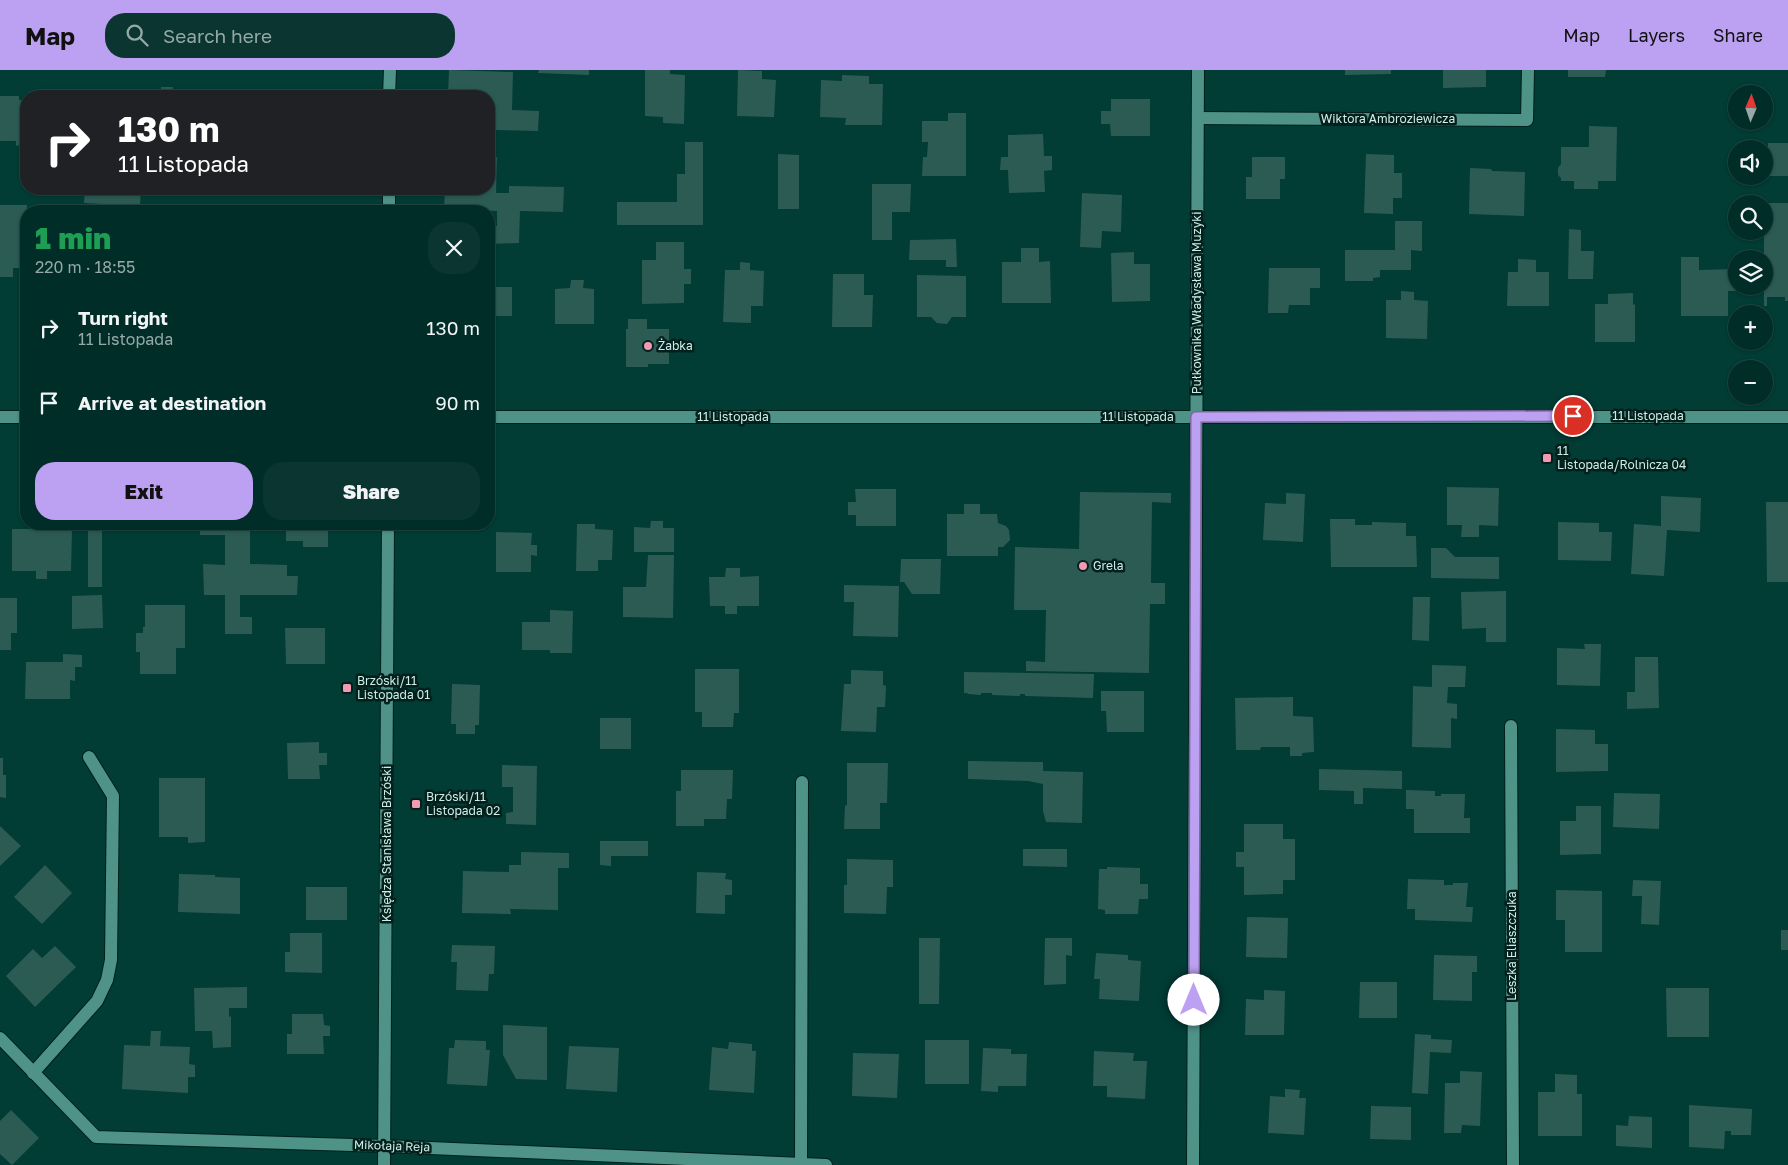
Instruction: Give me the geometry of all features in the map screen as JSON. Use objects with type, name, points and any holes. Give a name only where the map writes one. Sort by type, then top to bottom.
[{"type":"street","points":[[389,90],[390,70]]},
{"type":"street","name":"Pułkownika Władysława Muzyki","points":[[1193,1165],[1198,70]]},
{"type":"street","name":"Wiktora Ambroziewicza","points":[[1198,118],[1527,120],[1528,70]]},
{"type":"street","name":"11 Listopada","points":[[495,417],[1788,416]]},
{"type":"street","points":[[0,417],[20,417]]},
{"type":"street","name":"Księdza Stanisława Brzóski","points":[[384,1165],[388,530]]},
{"type":"street","name":"Leszka Eliaszczuka","points":[[1511,726],[1513,1165]]},
{"type":"street","points":[[33,1073],[97,1001],[107,980],[112,960],[113,796],[89,757]]},
{"type":"street","points":[[801,1164],[802,782]]},
{"type":"street","name":"Mikołaja Reja","points":[[0,1038],[96,1137],[385,1146],[662,1162],[826,1165]]},
{"type":"building","points":[[449,70],[513,72],[512,110],[539,111],[538,131],[495,130],[495,90],[448,90]]},
{"type":"building","points":[[539,70],[589,70],[589,75],[538,73]]},
{"type":"building","points":[[645,70],[670,70],[670,74],[685,75],[684,124],[663,123],[663,117],[645,116]]},
{"type":"building","points":[[738,70],[762,71],[762,79],[776,80],[774,117],[737,116]]},
{"type":"building","points":[[1345,70],[1391,70],[1391,74],[1345,75]]},
{"type":"building","points":[[1443,70],[1486,70],[1486,87],[1443,88]]},
{"type":"building","points":[[1568,70],[1606,70],[1605,77],[1568,77]]},
{"type":"building","points":[[842,75],[869,76],[869,84],[883,84],[882,125],[845,125],[846,118],[820,117],[821,80],[842,81]]},
{"type":"building","points":[[161,87],[173,87],[173,90],[161,90]]},
{"type":"building","points":[[0,96],[19,96],[20,145],[16,146],[16,141],[0,141]]},
{"type":"building","points":[[1111,99],[1150,99],[1150,136],[1111,136],[1110,124],[1101,124],[1101,111],[1111,111]]},
{"type":"building","points":[[948,113],[966,113],[966,176],[922,176],[923,157],[927,157],[928,142],[922,142],[922,121],[948,121]]},
{"type":"building","points":[[1589,126],[1617,127],[1616,181],[1598,181],[1598,189],[1574,189],[1574,181],[1561,181],[1558,175],[1558,168],[1561,164],[1561,147],[1589,147]]},
{"type":"building","points":[[1043,134],[1044,156],[1052,156],[1052,170],[1044,171],[1045,192],[1009,193],[1008,170],[1000,170],[1001,157],[1008,157],[1008,135]]},
{"type":"building","points":[[685,142],[703,142],[703,225],[617,225],[617,202],[677,202],[677,174],[685,174]]},
{"type":"building","points":[[1773,143],[1788,143],[1788,176],[1773,176]]},
{"type":"building","points":[[778,154],[799,155],[799,209],[778,209]]},
{"type":"building","points":[[1366,154],[1394,155],[1394,173],[1402,173],[1402,198],[1393,198],[1393,214],[1364,213]]},
{"type":"building","points":[[495,157],[497,157],[496,193],[509,193],[509,186],[564,187],[563,212],[520,211],[519,243],[495,244],[497,211],[495,211],[495,205],[444,205],[445,195],[495,195]]},
{"type":"building","points":[[1252,157],[1285,157],[1285,179],[1280,179],[1280,199],[1246,199],[1246,177],[1252,177]]},
{"type":"building","points":[[1470,168],[1525,172],[1524,216],[1469,214]]},
{"type":"building","points":[[872,184],[911,184],[910,212],[892,212],[892,240],[872,240]]},
{"type":"building","points":[[1082,193],[1122,195],[1121,232],[1102,231],[1101,248],[1080,247]]},
{"type":"building","points":[[85,195],[141,195],[140,205],[84,203]]},
{"type":"building","points":[[1773,203],[1788,203],[1788,301],[1785,301],[1785,297],[1767,297],[1767,305],[1764,305],[1764,295],[1773,295],[1773,250],[1764,250],[1764,240],[1773,240]]},
{"type":"building","points":[[0,205],[20,205],[20,268],[13,268],[13,277],[0,277]]},
{"type":"building","points":[[1395,221],[1422,221],[1422,251],[1411,250],[1411,270],[1380,270],[1380,277],[1373,278],[1373,281],[1345,281],[1345,250],[1395,250]]},
{"type":"building","points":[[1569,229],[1581,230],[1581,251],[1594,251],[1593,279],[1568,279]]},
{"type":"building","points":[[956,239],[957,267],[946,267],[946,260],[909,260],[910,240]]},
{"type":"building","points":[[656,242],[684,242],[684,269],[691,269],[691,284],[684,284],[684,303],[642,304],[642,260],[656,260]]},
{"type":"building","points":[[1021,248],[1039,248],[1039,262],[1050,261],[1051,303],[1002,303],[1002,262],[1021,262]]},
{"type":"building","points":[[1134,252],[1134,264],[1150,264],[1150,301],[1112,302],[1111,253]]},
{"type":"building","points":[[1681,257],[1699,257],[1699,270],[1728,269],[1728,316],[1681,316]]},
{"type":"building","points":[[1518,259],[1536,260],[1536,272],[1549,272],[1549,306],[1507,306],[1508,272],[1518,272]]},
{"type":"building","points":[[740,262],[750,263],[750,270],[764,271],[763,306],[751,306],[751,323],[723,322],[725,270],[740,270]]},
{"type":"building","points":[[1269,268],[1320,268],[1320,288],[1310,288],[1310,305],[1289,305],[1288,313],[1268,313]]},
{"type":"building","points":[[833,274],[864,274],[864,295],[873,295],[872,327],[832,327]]},
{"type":"building","points":[[917,275],[966,276],[966,317],[952,317],[947,324],[937,323],[931,317],[917,317]]},
{"type":"building","points":[[571,280],[584,280],[583,288],[594,289],[594,324],[555,324],[555,289],[570,288]]},
{"type":"building","points":[[495,287],[512,287],[512,316],[496,316],[496,325]]},
{"type":"building","points":[[1401,291],[1414,292],[1414,300],[1428,301],[1427,339],[1386,338],[1386,300],[1401,300]]},
{"type":"building","points":[[1633,293],[1633,305],[1635,304],[1635,342],[1595,342],[1595,304],[1608,304],[1608,294]]},
{"type":"building","name":"Żabka","points":[[628,319],[647,319],[647,329],[669,329],[669,364],[648,364],[648,367],[626,367],[626,329],[628,329]]},
{"type":"building","points":[[1447,487],[1499,488],[1498,526],[1479,525],[1479,537],[1461,537],[1462,525],[1447,525]]},
{"type":"building","points":[[855,489],[896,489],[896,526],[856,526],[856,515],[848,515],[848,502],[856,502]]},
{"type":"building","name":"Grela","points":[[1080,492],[1171,493],[1171,503],[1152,502],[1151,583],[1165,583],[1165,604],[1150,604],[1149,673],[1026,671],[1026,661],[1045,662],[1046,610],[1014,610],[1015,547],[1079,549]]},
{"type":"building","points":[[1286,493],[1305,494],[1303,542],[1263,540],[1265,503],[1286,504]]},
{"type":"building","points":[[1661,496],[1701,498],[1700,532],[1667,530],[1664,576],[1631,574],[1634,524],[1661,526]]},
{"type":"building","points":[[1766,502],[1788,502],[1788,582],[1767,582]]},
{"type":"building","points":[[964,504],[980,504],[980,514],[997,514],[998,523],[1006,526],[1009,530],[1010,540],[1003,547],[998,547],[998,556],[947,556],[947,514],[964,514]]},
{"type":"building","points":[[1330,519],[1355,519],[1355,525],[1372,525],[1372,522],[1406,523],[1406,536],[1416,536],[1417,567],[1331,567]]},
{"type":"building","points":[[651,521],[663,521],[663,528],[674,528],[674,552],[634,552],[634,527],[650,528]]},
{"type":"building","points":[[1558,522],[1599,523],[1599,532],[1612,532],[1611,561],[1558,560]]},
{"type":"building","points":[[577,524],[595,524],[595,529],[613,530],[612,560],[598,560],[598,571],[576,571]]},
{"type":"building","points":[[12,529],[72,530],[71,571],[47,571],[47,579],[36,579],[36,571],[12,571]]},
{"type":"building","points":[[88,530],[102,530],[102,587],[88,587]]},
{"type":"building","points":[[200,530],[250,530],[250,564],[287,565],[287,576],[298,576],[297,595],[240,595],[240,617],[252,617],[252,634],[225,634],[225,595],[204,595],[203,564],[225,565],[225,535],[200,535]]},
{"type":"building","points":[[286,530],[328,530],[328,547],[303,547],[303,541],[286,541]]},
{"type":"building","points":[[496,532],[532,533],[531,545],[537,545],[537,556],[531,555],[531,572],[496,572]]},
{"type":"building","points":[[1431,548],[1446,548],[1455,557],[1499,557],[1499,579],[1431,578]]},
{"type":"building","points":[[648,555],[674,555],[673,618],[623,617],[623,587],[646,587]]},
{"type":"building","points":[[901,559],[941,559],[940,594],[912,594],[904,582],[900,582]]},
{"type":"building","points":[[726,568],[740,568],[740,577],[759,576],[759,606],[737,606],[737,614],[725,614],[725,606],[710,606],[709,577],[725,577]]},
{"type":"building","points":[[844,585],[899,586],[898,637],[853,636],[854,602],[844,602]]},
{"type":"building","points":[[1506,591],[1506,642],[1486,642],[1486,628],[1462,629],[1461,592]]},
{"type":"building","points":[[102,595],[103,628],[72,629],[72,596]]},
{"type":"building","points":[[1413,597],[1430,597],[1429,641],[1412,640]]},
{"type":"building","points":[[0,598],[17,598],[17,633],[11,633],[11,650],[0,650]]},
{"type":"building","points":[[145,605],[185,605],[185,648],[176,648],[176,674],[140,674],[140,652],[136,652],[136,633],[143,633],[143,627],[145,627]]},
{"type":"building","points":[[550,610],[573,611],[572,653],[550,653],[550,650],[522,650],[522,622],[550,622]]},
{"type":"building","points":[[285,628],[325,628],[325,664],[286,664]]},
{"type":"building","points":[[1584,644],[1601,644],[1600,686],[1557,685],[1557,648],[1585,649]]},
{"type":"building","points":[[63,654],[82,655],[82,667],[75,667],[75,681],[70,680],[70,699],[25,699],[26,662],[63,662]]},
{"type":"building","points":[[1635,657],[1658,657],[1659,708],[1627,709],[1627,692],[1635,692]]},
{"type":"building","points":[[1432,665],[1466,666],[1465,687],[1448,687],[1447,703],[1457,704],[1457,719],[1451,718],[1451,748],[1412,747],[1413,686],[1432,687]]},
{"type":"building","points":[[695,669],[739,669],[739,713],[734,713],[733,727],[702,727],[702,712],[695,712]]},
{"type":"building","points":[[851,670],[883,671],[883,685],[886,686],[885,707],[877,707],[876,732],[841,731],[844,684],[851,684]]},
{"type":"building","points":[[964,672],[1094,674],[1093,698],[1025,696],[1025,694],[1020,694],[1020,696],[992,695],[992,693],[981,693],[981,695],[968,694],[964,693]]},
{"type":"building","points":[[452,684],[480,685],[479,725],[475,725],[475,734],[456,734],[456,724],[451,724]]},
{"type":"building","points":[[1101,691],[1144,691],[1144,732],[1107,732],[1106,711],[1101,711]]},
{"type":"building","points":[[1293,697],[1293,716],[1313,717],[1314,752],[1302,753],[1302,756],[1290,756],[1290,747],[1261,747],[1260,750],[1236,750],[1235,698]]},
{"type":"building","points":[[600,718],[631,718],[631,749],[600,749]]},
{"type":"building","points":[[1556,729],[1595,730],[1595,744],[1608,744],[1608,771],[1556,772]]},
{"type":"building","points":[[319,742],[319,753],[327,753],[327,765],[319,765],[320,779],[288,779],[287,743]]},
{"type":"building","points":[[0,758],[3,758],[3,775],[6,775],[6,798],[0,797]]},
{"type":"building","points":[[968,761],[1043,762],[1043,771],[1083,772],[1082,823],[1046,822],[1043,811],[1043,784],[1028,781],[968,779]]},
{"type":"building","points":[[847,763],[888,763],[887,803],[880,803],[880,829],[844,829],[845,805],[847,806]]},
{"type":"building","points":[[502,765],[537,766],[536,825],[506,824],[506,813],[513,812],[513,787],[502,787]]},
{"type":"building","points":[[1319,769],[1402,771],[1402,789],[1363,788],[1363,804],[1354,804],[1354,791],[1319,790]]},
{"type":"building","points":[[681,770],[733,770],[732,799],[727,799],[726,819],[704,819],[704,826],[676,826],[676,791],[681,791]]},
{"type":"building","points":[[159,778],[205,778],[205,842],[188,843],[188,837],[159,837]]},
{"type":"building","points":[[1406,790],[1435,791],[1435,796],[1441,796],[1441,794],[1465,794],[1464,818],[1470,818],[1470,833],[1414,833],[1414,809],[1406,809]]},
{"type":"building","points":[[1614,793],[1660,794],[1659,829],[1613,827]]},
{"type":"building","points":[[1576,806],[1601,806],[1601,854],[1560,855],[1560,821],[1576,821]]},
{"type":"building","points":[[1244,824],[1283,824],[1283,839],[1295,839],[1295,880],[1283,880],[1283,894],[1244,895],[1244,867],[1236,867],[1236,852],[1244,852]]},
{"type":"building","points":[[0,826],[21,846],[0,866]]},
{"type":"building","points":[[600,841],[648,841],[648,856],[611,856],[611,866],[600,865]]},
{"type":"building","points":[[1023,849],[1067,849],[1067,867],[1023,866]]},
{"type":"building","points":[[521,852],[569,853],[569,868],[558,868],[558,910],[510,909],[511,914],[462,913],[463,871],[509,872],[509,865],[521,865]]},
{"type":"building","points":[[847,859],[893,860],[893,887],[887,887],[886,914],[844,913],[844,885],[847,885]]},
{"type":"building","points":[[45,865],[72,893],[42,924],[14,897]]},
{"type":"building","points":[[1107,867],[1140,868],[1140,884],[1148,884],[1148,899],[1139,899],[1138,914],[1105,914],[1105,910],[1098,909],[1099,869],[1107,869]]},
{"type":"building","points":[[697,872],[726,873],[725,879],[732,880],[732,895],[725,895],[725,914],[696,913]]},
{"type":"building","points":[[179,874],[240,878],[240,914],[178,912]]},
{"type":"building","points":[[1408,879],[1444,880],[1444,885],[1468,883],[1466,907],[1473,907],[1472,922],[1415,920],[1415,909],[1407,909]]},
{"type":"building","points":[[1633,880],[1661,881],[1659,925],[1641,924],[1642,896],[1632,896]]},
{"type":"building","points":[[306,887],[347,887],[347,920],[306,920]]},
{"type":"building","points":[[1556,890],[1602,891],[1602,952],[1565,952],[1565,920],[1556,920]]},
{"type":"building","points":[[1247,917],[1288,918],[1287,958],[1246,957]]},
{"type":"building","points":[[1781,930],[1788,930],[1788,950],[1781,950]]},
{"type":"building","points":[[290,933],[322,933],[322,973],[285,972],[285,952],[290,952]]},
{"type":"building","points":[[919,938],[940,938],[939,1004],[919,1004]]},
{"type":"building","points":[[1045,938],[1072,938],[1072,956],[1066,955],[1066,984],[1044,985]]},
{"type":"building","points":[[452,945],[495,946],[494,974],[489,974],[488,991],[456,990],[457,962],[451,962]]},
{"type":"building","points":[[55,946],[76,967],[35,1007],[6,976],[33,949],[42,958]]},
{"type":"building","points":[[1096,953],[1128,955],[1128,960],[1141,961],[1139,1001],[1099,999],[1100,979],[1094,979]]},
{"type":"building","points":[[1434,955],[1477,956],[1477,972],[1472,972],[1472,1001],[1433,1000]]},
{"type":"building","points":[[1360,982],[1397,982],[1397,1018],[1359,1018]]},
{"type":"building","points":[[247,987],[247,1008],[229,1008],[229,1017],[231,1016],[231,1047],[213,1048],[212,1031],[195,1031],[194,988]]},
{"type":"building","points":[[1666,988],[1709,988],[1709,1037],[1667,1037]]},
{"type":"building","points":[[1264,990],[1285,991],[1284,1035],[1245,1035],[1246,999],[1264,1000]]},
{"type":"building","points":[[292,1014],[323,1014],[324,1025],[330,1026],[330,1036],[323,1036],[324,1054],[287,1054],[287,1034],[292,1034]]},
{"type":"building","points":[[503,1025],[547,1027],[547,1080],[516,1079],[503,1055]]},
{"type":"building","points":[[151,1031],[161,1031],[160,1046],[190,1047],[189,1064],[195,1065],[195,1077],[188,1077],[188,1093],[122,1089],[124,1045],[150,1046]]},
{"type":"building","points":[[1415,1034],[1431,1035],[1431,1039],[1452,1040],[1451,1053],[1430,1052],[1428,1094],[1412,1093]]},
{"type":"building","points":[[455,1040],[486,1041],[486,1050],[490,1050],[487,1086],[447,1084],[449,1048],[454,1048]]},
{"type":"building","points":[[925,1040],[969,1040],[969,1084],[925,1084]]},
{"type":"building","points":[[729,1042],[752,1044],[752,1051],[756,1051],[754,1093],[709,1090],[712,1047],[728,1049]]},
{"type":"building","points":[[569,1046],[619,1048],[617,1092],[566,1089]]},
{"type":"building","points":[[983,1048],[1011,1049],[1011,1054],[1027,1054],[1026,1086],[998,1086],[998,1092],[981,1091]]},
{"type":"building","points":[[1094,1051],[1134,1053],[1133,1061],[1147,1061],[1145,1099],[1107,1097],[1107,1086],[1093,1086]]},
{"type":"building","points":[[853,1053],[899,1054],[897,1098],[852,1096]]},
{"type":"building","points":[[1460,1071],[1482,1072],[1480,1126],[1462,1125],[1461,1133],[1444,1133],[1445,1083],[1460,1083]]},
{"type":"building","points":[[1555,1074],[1577,1075],[1577,1094],[1582,1094],[1582,1136],[1538,1136],[1538,1092],[1555,1092]]},
{"type":"building","points":[[1285,1089],[1300,1090],[1299,1098],[1306,1098],[1304,1135],[1268,1133],[1270,1096],[1285,1097]]},
{"type":"building","points":[[1689,1105],[1752,1109],[1751,1135],[1731,1135],[1731,1131],[1725,1131],[1724,1149],[1689,1147]]},
{"type":"building","points":[[1371,1106],[1411,1107],[1411,1140],[1370,1139]]},
{"type":"building","points":[[11,1110],[39,1138],[12,1165],[0,1154],[0,1121]]},
{"type":"building","points":[[1629,1116],[1652,1117],[1652,1148],[1616,1146],[1616,1125],[1628,1126]]},
{"type":"place","name":"Żabka","points":[[648,346]]},
{"type":"place","name":"11 Listopada/Rolnicza 04","points":[[1547,458]]},
{"type":"place","name":"Grela","points":[[1083,566]]},
{"type":"place","name":"Brzóski/11 Listopada 01","points":[[347,688]]},
{"type":"place","name":"Brzóski/11 Listopada 02","points":[[416,804]]},
{"type":"route","points":[[1194,1000],[1196,417],[1573,416]]}]
